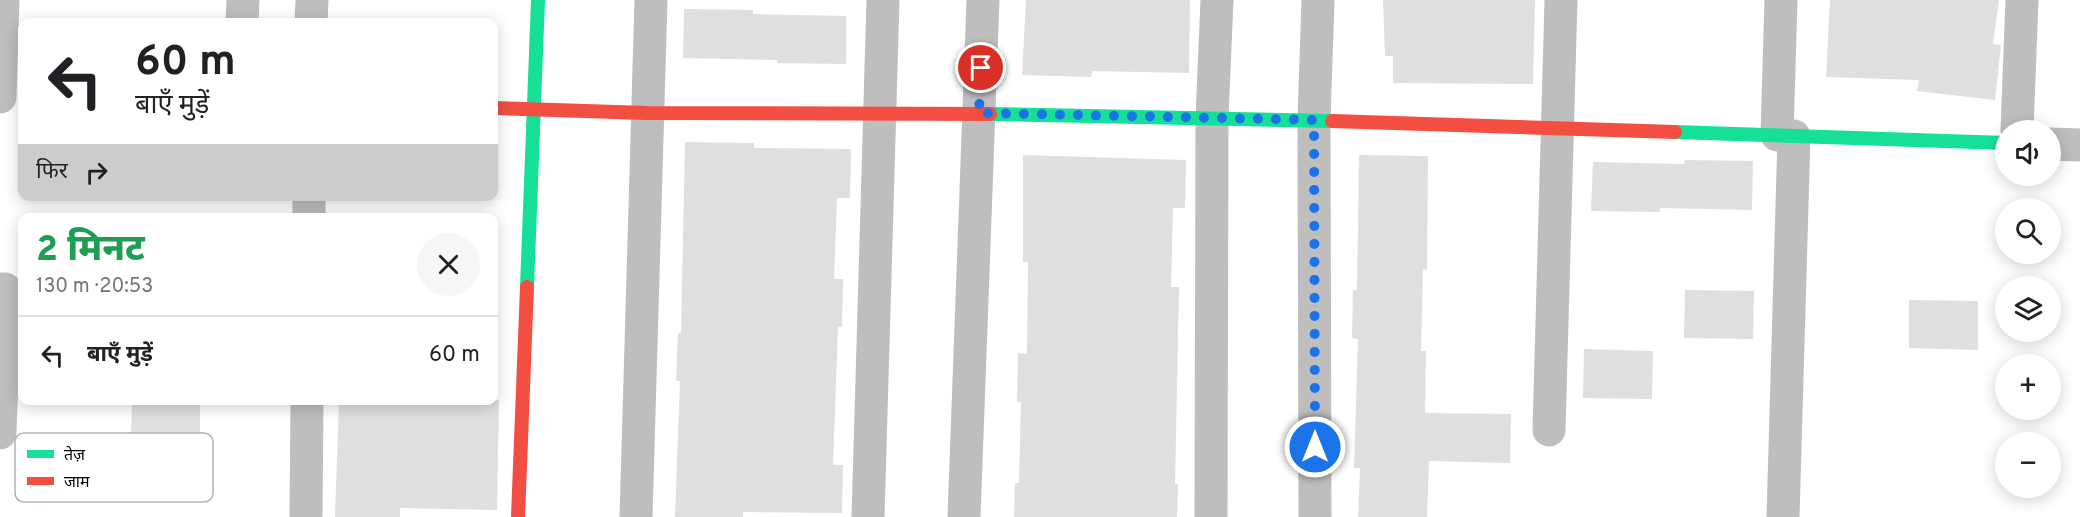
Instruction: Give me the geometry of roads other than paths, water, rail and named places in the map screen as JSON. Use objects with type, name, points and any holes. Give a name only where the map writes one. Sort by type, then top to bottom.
[{"type":"street","points":[[3,0],[0,96],[18,96]]},
{"type":"street","points":[[242,18],[243,0]]},
{"type":"street","points":[[311,18],[312,0]]},
{"type":"street","points":[[518,517],[538,0]]},
{"type":"street","points":[[636,517],[651,0]]},
{"type":"street","points":[[868,517],[884,0]]},
{"type":"street","points":[[964,517],[983,0]]},
{"type":"street","points":[[1211,517],[1212,117],[1217,0]]},
{"type":"street","points":[[1316,517],[1314,120],[1318,0]]},
{"type":"street","points":[[1549,430],[1561,0]]},
{"type":"street","points":[[1781,0],[1785,136],[1783,517]]},
{"type":"street","points":[[2017,120],[2022,0]]},
{"type":"street","points":[[498,108],[647,113],[880,112],[1212,117],[1995,143]]},
{"type":"street","points":[[2061,144],[2080,145]]},
{"type":"street","points":[[0,289],[5,289],[0,433]]},
{"type":"street","points":[[306,517],[307,405]]}]
